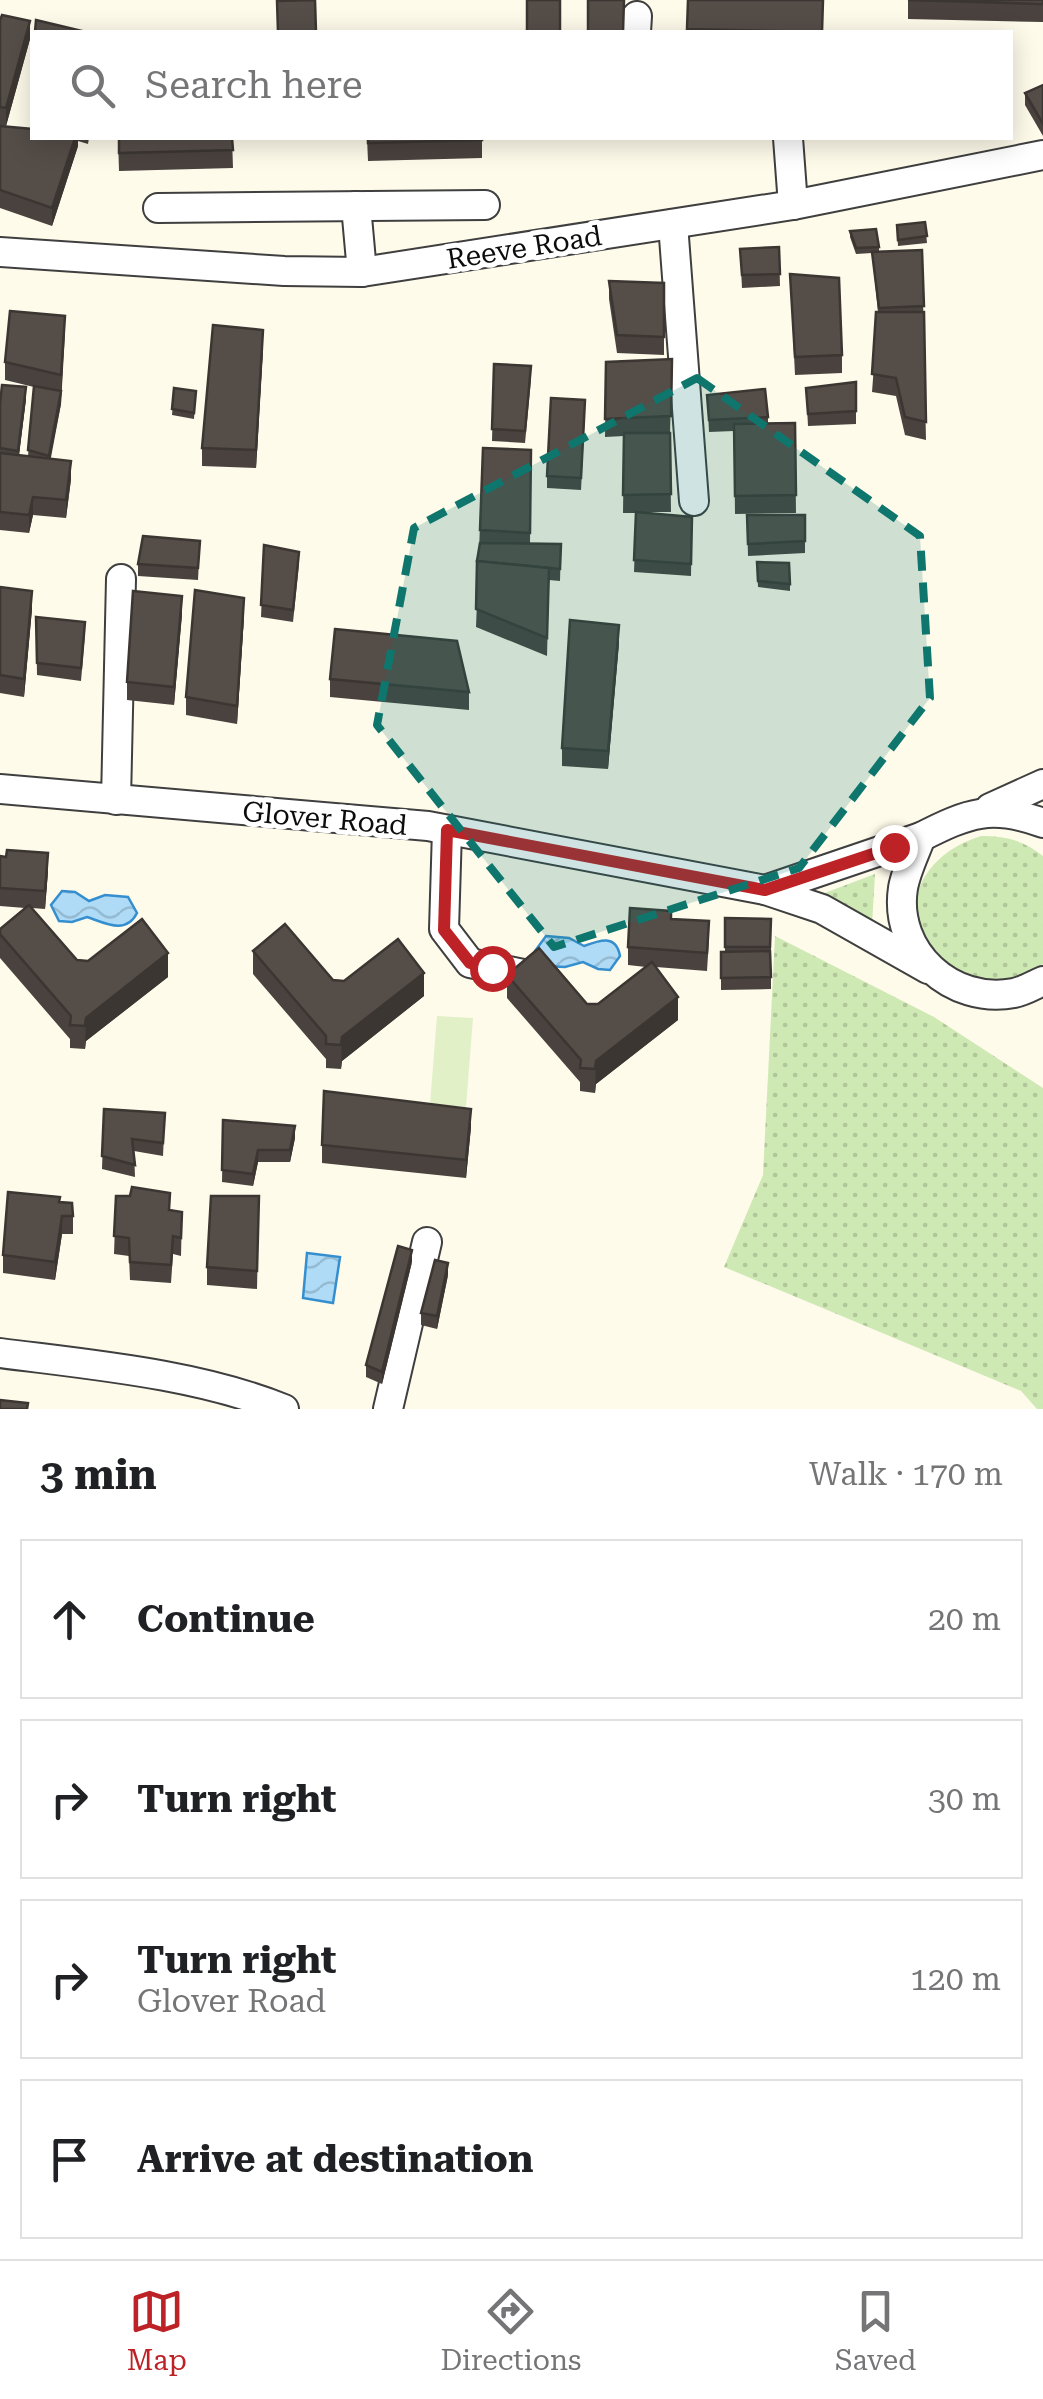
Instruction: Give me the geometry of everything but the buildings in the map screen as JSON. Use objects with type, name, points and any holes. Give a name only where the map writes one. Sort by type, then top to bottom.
[{"type":"street","points":[[788,140],[793,205]]},
{"type":"street","name":"Reeve Road","points":[[0,252],[284,271],[362,272],[793,205],[1043,155]]},
{"type":"street","points":[[158,208],[485,205]]},
{"type":"street","points":[[356,206],[362,272]]},
{"type":"street","points":[[673,224],[694,502]]},
{"type":"street","points":[[116,800],[122,579]]},
{"type":"street","name":"Glover Road","points":[[765,890],[921,837],[1043,784]]},
{"type":"street","name":"Glover Road","points":[[0,789],[447,830],[765,890],[822,909],[954,986],[984,994]]},
{"type":"street","points":[[983,811],[1015,812],[1043,823]]},
{"type":"street","points":[[447,830],[444,930],[470,963],[523,974]]},
{"type":"street","points":[[921,837],[904,888],[904,917],[912,944],[928,969]]},
{"type":"street","points":[[984,994],[1015,993],[1043,982]]},
{"type":"street","points":[[984,994],[1024,992],[1043,1003]]},
{"type":"street","points":[[388,1409],[427,1242]]},
{"type":"street","points":[[0,1353],[124,1370],[254,1397],[284,1409]]},
{"type":"highlighted area","points":[[697,378],[920,536],[930,698],[799,868],[554,947],[377,725],[414,528]]},
{"type":"green space","points":[[981,836],[1014,840],[1043,856],[1043,964],[1017,980],[978,980],[956,972],[925,941],[917,922],[920,886],[929,870],[960,844]]},
{"type":"green space","points":[[875,874],[872,925],[822,894]]},
{"type":"green space","points":[[775,936],[934,1017],[1043,1088],[1043,1409],[1037,1409],[1021,1391],[724,1267],[763,1175]]},
{"type":"green space","points":[[437,1016],[473,1018],[466,1107],[430,1104]]},
{"type":"water","points":[[62,891],[75,892],[89,901],[105,895],[128,897],[137,913],[121,926],[87,917],[59,921],[51,905]]},
{"type":"water","points":[[546,936],[569,938],[584,946],[611,942],[620,956],[610,970],[583,962],[565,967],[545,966],[535,951]]},
{"type":"water","points":[[307,1253],[340,1257],[333,1303],[303,1298]]},
{"type":"route","points":[[492,968],[470,963],[444,930],[447,830],[765,890],[894,847]]}]
